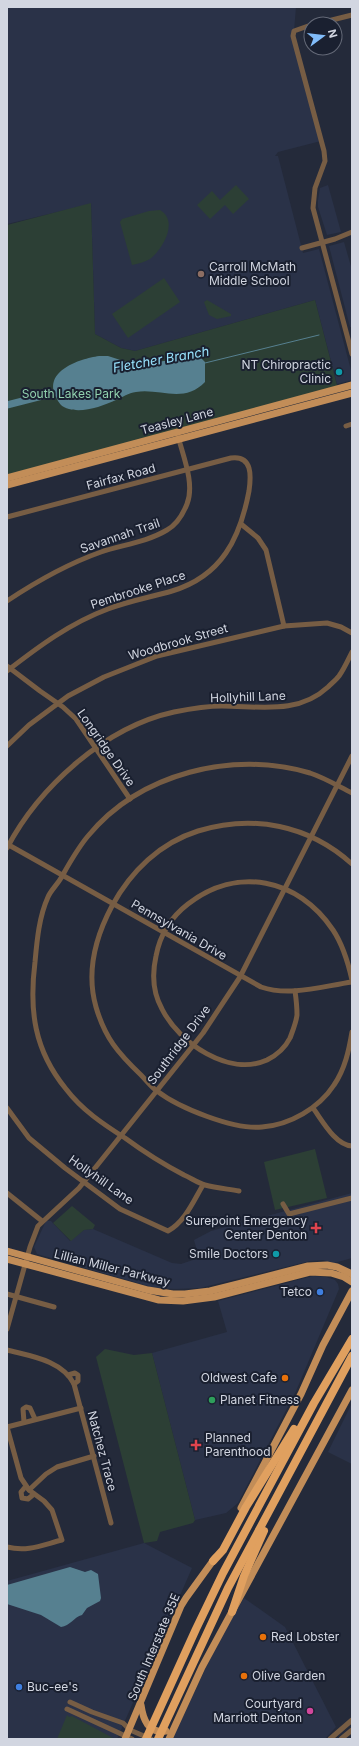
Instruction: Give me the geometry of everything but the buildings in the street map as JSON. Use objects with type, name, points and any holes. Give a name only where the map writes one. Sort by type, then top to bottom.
[{"type":"highway","points":[[146,1739],[223,1573],[314,1403],[352,1339]]},
{"type":"highway","points":[[158,1739],[225,1595],[281,1487],[352,1356]]},
{"type":"highway","points":[[213,1561],[223,1550],[254,1495],[298,1423],[314,1403]]},
{"type":"highway","points":[[232,1612],[244,1576],[273,1511],[281,1487]]},
{"type":"main road","name":"Teasley Lane","points":[[7,485],[352,385]]},
{"type":"main road","name":"Teasley Lane","points":[[7,478],[352,393]]},
{"type":"main road","name":"Lillian Miller Parkway","points":[[7,1251],[27,1261]]},
{"type":"main road","name":"Lillian Miller Parkway","points":[[7,1259],[27,1261],[110,1284],[158,1300],[194,1300],[214,1297],[303,1266],[327,1265],[337,1267],[352,1274]]},
{"type":"main road","name":"Lillian Miller Parkway","points":[[110,1284],[173,1294],[198,1293],[272,1278],[321,1271],[344,1277],[352,1282]]},
{"type":"main road","name":"South Interstate 35E","points":[[129,1736],[141,1703],[186,1598],[213,1561],[301,1394],[323,1345],[352,1291]]},
{"type":"main road","points":[[194,1300],[198,1293]]},
{"type":"main road","points":[[345,1305],[352,1300]]},
{"type":"main road","points":[[169,1739],[202,1667],[352,1390]]},
{"type":"main road","points":[[141,1703],[142,1716],[147,1724],[160,1732],[169,1729],[176,1724]]},
{"type":"street","points":[[303,27],[298,28],[293,36],[324,151],[325,161],[315,188],[313,198],[314,208],[352,354]]},
{"type":"street","points":[[302,248],[322,243],[352,232]]},
{"type":"street","name":"Savannah Trail","points":[[7,601],[59,569],[101,552],[157,536],[169,529],[180,518],[188,504],[189,488],[187,469],[178,436]]},
{"type":"street","name":"Fairfax Road","points":[[7,517],[231,458],[240,459]]},
{"type":"street","name":"Pembrooke Place","points":[[8,668],[53,637],[89,616],[125,602],[172,591],[193,582],[206,574],[224,556],[242,524],[251,476],[247,464],[240,459]]},
{"type":"street","points":[[242,524],[258,538],[266,550],[284,626]]},
{"type":"street","name":"Woodbrook Street","points":[[7,746],[29,725],[57,703],[104,676],[151,658],[198,645],[284,626],[327,623],[341,627],[352,633]]},
{"type":"street","name":"Hollyhill Lane","points":[[8,846],[24,820],[48,790],[72,766],[96,748],[133,727],[174,712],[220,706],[285,708],[304,703],[321,693],[338,677],[352,652]]},
{"type":"street","name":"Longridge Drive","points":[[8,668],[57,703],[76,719],[130,799]]},
{"type":"street","name":"Southridge Drive","points":[[7,1329],[34,1232],[42,1220],[67,1200],[84,1182],[193,1045],[223,1004],[240,977],[352,756]]},
{"type":"street","points":[[239,1191],[203,1184],[159,1162],[87,1112],[66,1090],[46,1057],[36,1030],[31,993],[40,927],[48,896],[90,833],[109,815],[130,799],[154,786],[182,775],[232,765],[263,764],[310,774],[352,793]]},
{"type":"street","points":[[352,864],[337,852],[312,837],[288,828],[253,822],[223,825],[192,833],[160,850],[144,862],[123,886],[102,925],[93,956],[92,984],[96,1005],[105,1032],[118,1053],[157,1091],[197,1114],[246,1127],[262,1128],[280,1124],[313,1108],[322,1100],[335,1084],[342,1070],[352,1032]]},
{"type":"street","name":"Pennsylvania Drive","points":[[8,846],[164,932],[240,977],[270,990],[295,990],[352,981]]},
{"type":"street","points":[[295,990],[297,1014],[295,1026],[287,1043],[280,1053],[270,1059],[253,1065],[232,1064],[193,1045],[170,1022],[162,1009],[156,994],[154,978],[158,945],[164,932],[184,907],[200,894],[219,886],[240,881],[271,883],[285,889],[310,905],[332,929],[345,953],[352,981]]},
{"type":"street","name":"Hollyhill Lane","points":[[7,1108],[29,1138],[46,1153],[120,1209],[168,1231],[175,1227],[188,1210],[203,1184]]},
{"type":"street","points":[[313,1108],[338,1140],[346,1145],[352,1146]]},
{"type":"street","points":[[7,1193],[42,1220]]},
{"type":"street","points":[[283,1204],[289,1214],[352,1198]]},
{"type":"street","points":[[7,1294],[54,1307]]},
{"type":"street","name":"Natchez Trace","points":[[7,1350],[57,1365],[68,1375],[74,1384],[111,1523]]},
{"type":"street","points":[[24,1422],[23,1414],[26,1407],[30,1408],[35,1419]]},
{"type":"street","points":[[8,1547],[23,1550],[62,1540],[52,1510],[44,1501],[30,1490],[21,1478],[7,1427],[81,1408]]},
{"type":"street","points":[[30,1490],[46,1474],[57,1466],[94,1456]]},
{"type":"street","points":[[70,1702],[123,1723],[129,1736]]},
{"type":"street","points":[[67,1709],[129,1736],[151,1739]]},
{"type":"street","points":[[330,1739],[352,1720]]},
{"type":"street","points":[[341,1739],[352,1730]]},
{"type":"shaded area","points":[[7,7],[296,7],[294,31],[321,141],[278,152],[275,156],[278,156],[303,253],[319,249],[352,374],[352,380],[337,384],[315,300],[135,351],[121,348],[95,334],[91,204],[7,224]]},
{"type":"shaded area","points":[[328,185],[341,232],[327,235],[318,207],[318,200],[320,188]]},
{"type":"shaded area","points":[[344,242],[352,270],[352,327],[350,327],[329,246]]},
{"type":"shaded area","points":[[99,356],[108,356],[136,365],[199,356],[205,362],[205,382],[197,389],[180,394],[145,391],[128,394],[93,408],[75,410],[63,406],[57,399],[53,388],[54,380],[59,373],[73,363]]},
{"type":"shaded area","points":[[352,1193],[352,1258],[334,1263],[323,1260],[310,1261],[200,1288],[155,1288],[37,1254],[34,1247],[46,1221],[51,1221],[70,1241],[84,1230],[93,1229],[172,1263],[181,1264],[199,1258],[194,1240],[211,1231]]},
{"type":"shaded area","points":[[313,1276],[326,1277],[335,1280],[339,1289],[296,1391],[238,1503],[226,1513],[195,1520],[152,1353],[227,1332],[218,1301]]},
{"type":"shaded area","points":[[352,1403],[352,1464],[328,1452]]},
{"type":"shaded area","points":[[144,1543],[192,1568],[117,1739],[7,1739],[7,1581]]},
{"type":"shaded area","points":[[70,1567],[85,1572],[91,1570],[98,1574],[101,1598],[100,1601],[87,1608],[82,1615],[67,1625],[61,1627],[41,1615],[7,1604],[7,1585]]},
{"type":"shaded area","points":[[244,1598],[285,1627],[336,1727],[325,1739],[172,1739],[218,1642]]},
{"type":"green space","points":[[236,185],[249,199],[233,214],[225,205],[210,219],[197,205],[212,191],[220,200]]},
{"type":"green space","name":"South Lakes Park","points":[[91,203],[95,334],[121,348],[135,351],[315,300],[338,389],[7,478],[7,225]]},
{"type":"green space","points":[[160,210],[166,215],[169,228],[164,242],[160,249],[150,259],[132,265],[120,222],[122,219],[149,211]]},
{"type":"green space","points":[[164,278],[180,302],[128,338],[112,314]]},
{"type":"green space","points":[[207,300],[231,314],[231,316],[217,319],[209,315],[204,302]]},
{"type":"green space","points":[[315,1149],[327,1198],[275,1210],[264,1162]]},
{"type":"green space","points":[[72,1206],[95,1225],[93,1229],[84,1230],[71,1241],[53,1223]]},
{"type":"green space","points":[[105,1349],[134,1355],[152,1353],[195,1520],[193,1523],[160,1532],[157,1541],[144,1543],[96,1357]]},
{"type":"green space","points":[[67,1715],[69,1717],[72,1716],[115,1739],[57,1739]]},
{"type":"waterway","name":"Fletcher Branch","points":[[205,363],[319,335]]},
{"type":"waterway","name":"Fletcher Branch","points":[[7,405],[54,393]]},
{"type":"place","name":"Carroll McMath Middle School","points":[[201,274]]},
{"type":"place","name":"NT Chiropractic Clinic","points":[[339,372]]},
{"type":"place","name":"Surepoint Emergency Center Denton","points":[[316,1228]]},
{"type":"place","name":"Smile Doctors","points":[[276,1254]]},
{"type":"place","name":"Tetco","points":[[320,1292]]},
{"type":"place","name":"Oldwest Cafe","points":[[285,1378]]},
{"type":"place","name":"Planet Fitness","points":[[212,1400]]},
{"type":"place","name":"Planned Parenthood","points":[[196,1445]]},
{"type":"place","name":"Red Lobster","points":[[263,1637]]},
{"type":"place","name":"Olive Garden","points":[[244,1676]]},
{"type":"place","name":"Buc-ee's","points":[[19,1687]]},
{"type":"place","name":"Courtyard Marriott Denton","points":[[310,1711]]}]
